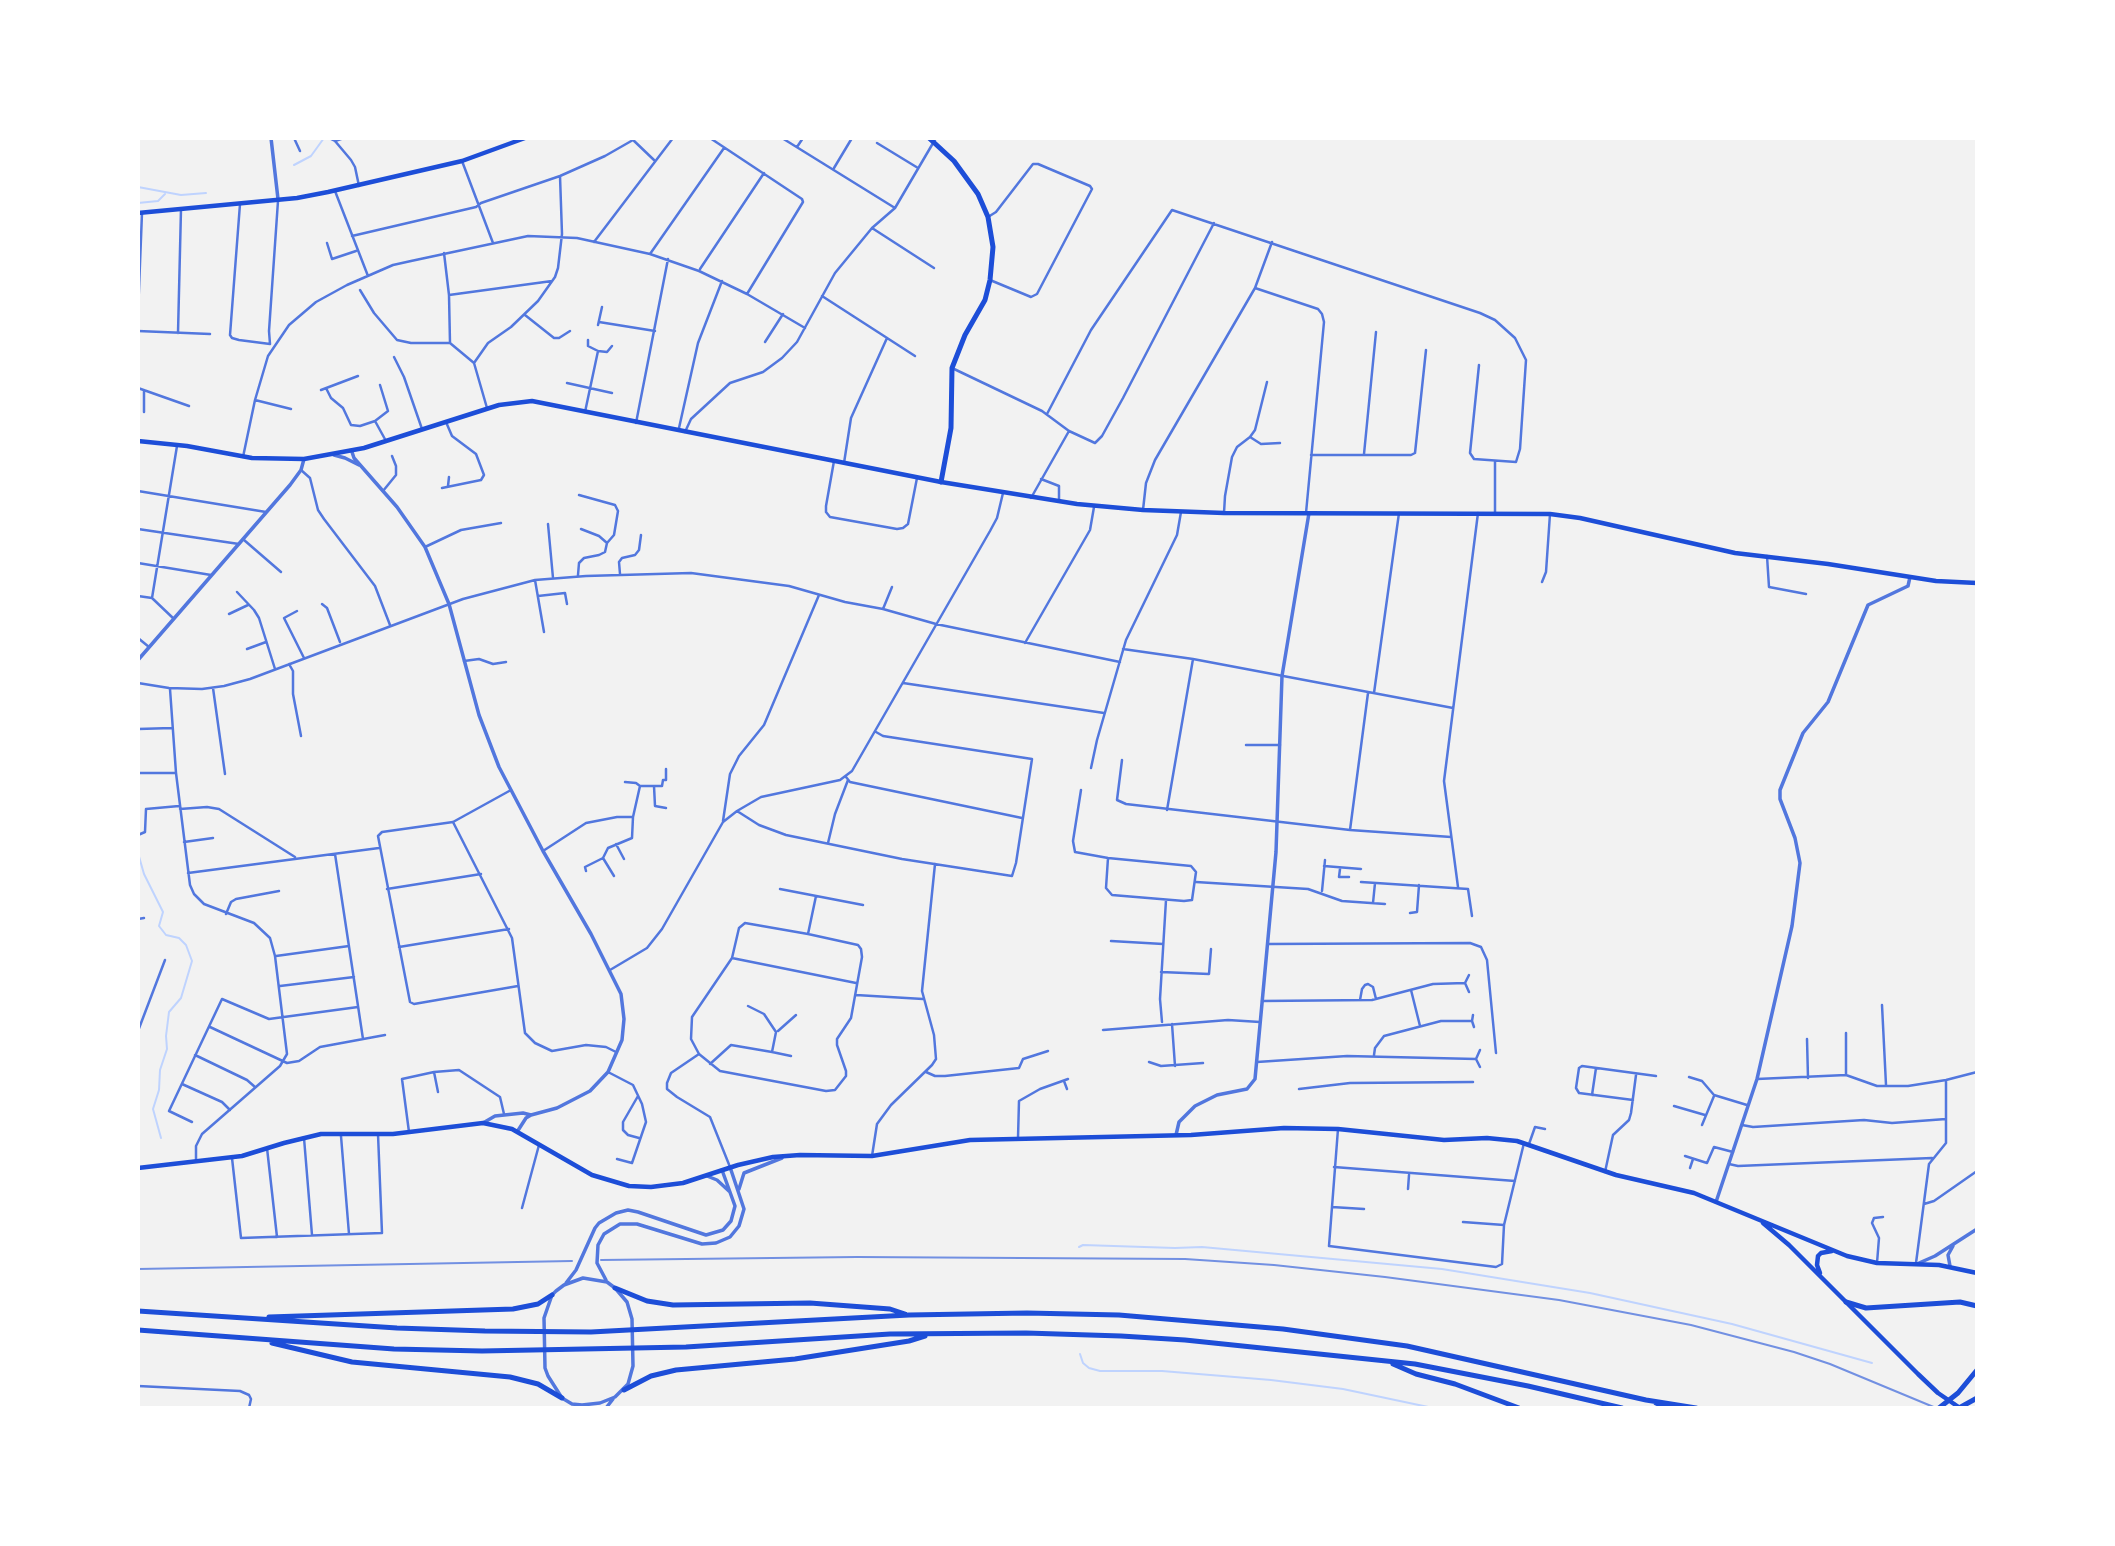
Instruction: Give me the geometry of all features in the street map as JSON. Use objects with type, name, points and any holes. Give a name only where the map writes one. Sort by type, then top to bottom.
[{"type":"highway","points":[[933,140],[954,161],[978,194],[988,217],[993,247],[985,300],[965,335],[952,368],[951,428],[941,482]]},
{"type":"highway","points":[[615,1288],[648,1301],[673,1305],[810,1303],[890,1308],[909,1315]]},
{"type":"highway","points":[[252,1319],[282,1315],[513,1309],[538,1304],[552,1295]]},
{"type":"highway","points":[[1846,1302],[1866,1308],[1960,1302],[1977,1306]]},
{"type":"highway","points":[[138,1311],[409,1329],[590,1332],[909,1315],[1106,1315],[1283,1329],[1407,1346],[1646,1400],[1696,1408]]},
{"type":"highway","points":[[138,1330],[394,1349],[482,1351],[686,1347],[931,1334],[1073,1334],[1172,1339],[1415,1364],[1622,1408]]},
{"type":"highway","points":[[624,1390],[651,1376],[676,1370],[806,1357],[909,1341],[931,1334]]},
{"type":"highway","points":[[261,1339],[352,1362],[526,1380],[562,1398]]},
{"type":"highway","points":[[1387,1362],[1519,1408]]},
{"type":"highway","points":[[1939,1408],[1958,1393],[1977,1370]]},
{"type":"highway","points":[[1960,1408],[1976,1399]]},
{"type":"highway","points":[[1646,1400],[1667,1408]]},
{"type":"main road","points":[[140,213],[240,204],[335,191],[463,161],[524,138]]},
{"type":"main road","points":[[138,441],[243,457],[304,459],[352,452],[487,408],[511,402],[532,401],[941,482],[1059,502],[1181,512],[1550,514],[1580,518],[1707,547],[1910,577],[1977,583]]},
{"type":"main road","points":[[138,1168],[232,1157],[304,1138],[341,1133],[409,1133],[483,1123],[517,1132],[592,1174],[629,1186],[673,1186],[730,1167],[787,1156],[872,1156],[970,1140],[1176,1136],[1284,1128],[1338,1129],[1454,1141],[1487,1138],[1526,1143],[1605,1172],[1679,1189],[1716,1202],[1832,1251],[1877,1263],[1950,1266],[1977,1273]]},
{"type":"main road","points":[[1762,1222],[1938,1393],[1960,1408]]},
{"type":"main road","points":[[1823,1279],[1816,1260],[1821,1253],[1832,1251]]},
{"type":"street","points":[[271,138],[278,199],[269,331],[271,346]]},
{"type":"street","points":[[294,138],[300,151]]},
{"type":"street","points":[[329,138],[335,141],[355,167],[359,186]]},
{"type":"street","points":[[335,141],[344,138]]},
{"type":"street","points":[[594,242],[673,138]]},
{"type":"street","points":[[710,138],[803,202],[747,294]]},
{"type":"street","points":[[782,138],[895,208]]},
{"type":"street","points":[[797,147],[803,138]]},
{"type":"street","points":[[833,170],[852,138]]},
{"type":"street","points":[[352,236],[477,207],[478,204],[560,176],[605,156],[632,139],[654,161]]},
{"type":"street","points":[[682,432],[691,419],[730,383],[763,372],[797,342],[835,273],[872,228],[895,208],[933,140]]},
{"type":"street","points":[[877,143],[918,168]]},
{"type":"street","points":[[650,254],[724,148]]},
{"type":"street","points":[[463,161],[493,243]]},
{"type":"street","points":[[988,217],[996,212],[1033,164],[1092,189],[1037,294],[1031,297],[990,280]]},
{"type":"street","points":[[699,271],[764,173]]},
{"type":"street","points":[[474,363],[491,340],[525,315],[552,282],[561,260],[560,176]]},
{"type":"street","points":[[335,191],[368,276]]},
{"type":"street","points":[[240,204],[230,335],[239,340],[271,346]]},
{"type":"street","points":[[177,333],[181,209]]},
{"type":"street","points":[[1047,414],[1091,330],[1171,210],[1480,313],[1507,329],[1524,354],[1527,368],[1519,456],[1516,462],[1474,458],[1470,453],[1479,365]]},
{"type":"street","points":[[138,314],[140,213]]},
{"type":"street","points":[[952,368],[1042,411],[1093,443],[1098,441],[1214,223]]},
{"type":"street","points":[[872,228],[934,268]]},
{"type":"street","points":[[243,457],[255,400],[271,346],[289,325],[316,302],[368,276],[393,265],[444,253],[528,236],[562,236],[594,242],[650,254],[699,271],[747,294],[805,328]]},
{"type":"street","points":[[1143,510],[1146,483],[1155,460],[1255,288],[1272,242]]},
{"type":"street","points":[[327,243],[331,259],[358,250]]},
{"type":"street","points":[[444,253],[449,295],[450,343]]},
{"type":"street","points":[[636,423],[668,259]]},
{"type":"street","points":[[682,432],[698,342],[722,281]]},
{"type":"street","points":[[449,295],[552,282]]},
{"type":"street","points":[[1176,1136],[1180,1122],[1195,1107],[1217,1095],[1250,1087],[1255,1079],[1268,944],[1277,822],[1282,676],[1308,513],[1324,322],[1318,309],[1255,288]]},
{"type":"street","points":[[360,290],[374,313],[397,340],[411,343],[450,343],[474,363],[487,408]]},
{"type":"street","points":[[822,296],[915,356]]},
{"type":"street","points":[[602,307],[598,324],[654,331]]},
{"type":"street","points":[[765,342],[783,314]]},
{"type":"street","points":[[525,315],[554,338],[570,331]]},
{"type":"street","points":[[138,331],[210,334]]},
{"type":"street","points":[[1364,454],[1376,332]]},
{"type":"street","points":[[844,463],[851,418],[887,338]]},
{"type":"street","points":[[588,340],[589,346],[598,351],[607,352],[612,346]]},
{"type":"street","points":[[1311,455],[1415,453],[1418,447],[1426,349]]},
{"type":"street","points":[[585,412],[598,351]]},
{"type":"street","points":[[394,357],[422,429]]},
{"type":"street","points":[[321,390],[358,376]]},
{"type":"street","points":[[1224,513],[1232,457],[1237,447],[1250,437],[1258,423],[1267,382]]},
{"type":"street","points":[[567,383],[612,393]]},
{"type":"street","points":[[326,388],[331,398],[343,408],[351,425],[360,426],[375,421],[388,411],[380,385]]},
{"type":"street","points":[[138,388],[189,406]]},
{"type":"street","points":[[144,390],[144,412]]},
{"type":"street","points":[[1254,398],[1262,400]]},
{"type":"street","points":[[255,400],[291,409]]},
{"type":"street","points":[[375,421],[386,441]]},
{"type":"street","points":[[442,488],[481,480],[484,475],[476,454],[452,436],[446,422]]},
{"type":"street","points":[[1031,498],[1069,430]]},
{"type":"street","points":[[1250,437],[1255,442],[1280,443]]},
{"type":"street","points":[[1272,443],[1273,438]]},
{"type":"street","points":[[152,598],[177,445]]},
{"type":"street","points":[[352,452],[425,547],[449,604],[489,742],[510,790],[617,983],[623,1004],[624,1028],[608,1072],[590,1091],[557,1108],[526,1118],[517,1132]]},
{"type":"street","points":[[334,455],[361,466]]},
{"type":"street","points":[[383,491],[396,475],[397,469],[392,456]]},
{"type":"street","points":[[138,660],[267,512],[300,470],[304,459]]},
{"type":"street","points":[[834,461],[825,506],[830,517],[903,528],[908,524],[917,477]]},
{"type":"street","points":[[1495,461],[1495,513]]},
{"type":"street","points":[[300,470],[310,478],[318,510],[375,586],[390,625]]},
{"type":"street","points":[[448,486],[449,477]]},
{"type":"street","points":[[1041,479],[1059,486],[1059,502]]},
{"type":"street","points":[[138,491],[267,512]]},
{"type":"street","points":[[828,844],[847,778],[997,518],[1003,493]]},
{"type":"street","points":[[578,576],[579,563],[584,558],[605,552],[607,543],[614,535],[618,511],[615,505],[579,495]]},
{"type":"street","points":[[1025,643],[1090,530],[1094,506]]},
{"type":"street","points":[[1091,768],[1104,713],[1130,628],[1180,529],[1181,512]]},
{"type":"street","points":[[1374,693],[1399,513]]},
{"type":"street","points":[[1458,887],[1444,781],[1478,513]]},
{"type":"street","points":[[1542,582],[1546,572],[1550,514]]},
{"type":"street","points":[[425,547],[461,530],[500,523]]},
{"type":"street","points":[[548,524],[554,578]]},
{"type":"street","points":[[138,529],[239,544]]},
{"type":"street","points":[[580,529],[599,536],[607,543]]},
{"type":"street","points":[[620,575],[619,562],[622,558],[635,555],[639,550],[641,534]]},
{"type":"street","points":[[243,539],[281,572]]},
{"type":"street","points":[[1767,556],[1769,587],[1806,594]]},
{"type":"street","points":[[138,563],[212,575]]},
{"type":"street","points":[[138,683],[169,688],[213,688],[250,679],[449,604],[535,580],[691,573],[789,586],[936,624],[1120,662]]},
{"type":"street","points":[[1716,1202],[1757,1079],[1792,926],[1800,863],[1795,838],[1780,799],[1780,790],[1803,733],[1828,702],[1868,605],[1909,586],[1910,577]]},
{"type":"street","points":[[535,580],[544,632]]},
{"type":"street","points":[[883,609],[892,587]]},
{"type":"street","points":[[237,592],[259,618],[275,669]]},
{"type":"street","points":[[538,596],[565,593],[567,604]]},
{"type":"street","points":[[723,822],[730,774],[739,757],[764,725],[819,595]]},
{"type":"street","points":[[138,596],[152,598],[174,619]]},
{"type":"street","points":[[322,604],[327,608],[340,643]]},
{"type":"street","points":[[229,614],[249,605]]},
{"type":"street","points":[[297,611],[284,618],[304,658]]},
{"type":"street","points":[[138,638],[150,648]]},
{"type":"street","points":[[247,649],[266,642]]},
{"type":"street","points":[[1124,649],[1193,659],[1453,708]]},
{"type":"street","points":[[464,661],[479,659],[493,664],[506,662]]},
{"type":"street","points":[[1167,810],[1193,659]]},
{"type":"street","points":[[289,664],[293,671],[293,694],[301,736]]},
{"type":"street","points":[[903,683],[1104,713]]},
{"type":"street","points":[[169,688],[179,808],[190,885],[198,900],[204,904],[254,923],[270,938],[275,957],[287,1054],[284,1062],[202,1134],[196,1146],[196,1161]]},
{"type":"street","points":[[213,688],[225,774]]},
{"type":"street","points":[[1350,830],[1368,693]]},
{"type":"street","points":[[138,729],[172,728]]},
{"type":"street","points":[[737,810],[774,832],[935,864],[1012,876],[1032,758],[883,736],[875,732]]},
{"type":"street","points":[[1246,745],[1280,746]]},
{"type":"street","points":[[1122,760],[1117,800],[1126,804],[1350,830],[1451,837]]},
{"type":"street","points":[[625,782],[640,786],[662,786],[663,780],[666,780],[666,769]]},
{"type":"street","points":[[138,773],[176,773]]},
{"type":"street","points":[[610,970],[647,948],[662,929],[723,822],[737,810],[761,797],[847,778],[861,785],[1023,818]]},
{"type":"street","points":[[586,871],[585,867],[603,858],[608,848],[632,838],[633,817],[640,786]]},
{"type":"street","points":[[654,786],[655,806],[666,808]]},
{"type":"street","points":[[510,790],[453,821],[382,832],[378,836],[408,999],[414,1004],[518,986]]},
{"type":"street","points":[[1081,790],[1074,850],[1079,854],[1108,858],[1191,866],[1196,872],[1192,900],[1109,894],[1106,888],[1108,858]]},
{"type":"street","points":[[138,835],[145,832],[146,809],[207,807],[219,809],[295,858]]},
{"type":"street","points":[[543,851],[586,823],[633,817]]},
{"type":"street","points":[[453,821],[509,929],[525,1033],[534,1043],[552,1051],[586,1045],[606,1047],[617,1052]]},
{"type":"street","points":[[184,842],[214,838]]},
{"type":"street","points":[[616,844],[624,859]]},
{"type":"street","points":[[188,873],[380,847]]},
{"type":"street","points":[[335,854],[363,1039]]},
{"type":"street","points":[[603,858],[614,876]]},
{"type":"street","points":[[1322,892],[1325,859]]},
{"type":"street","points":[[872,1156],[877,1124],[891,1105],[935,1062],[933,1035],[923,999],[935,864]]},
{"type":"street","points":[[1324,866],[1361,869]]},
{"type":"street","points":[[1340,867],[1339,877],[1349,877]]},
{"type":"street","points":[[387,889],[481,874]]},
{"type":"street","points":[[1196,882],[1308,889],[1342,901],[1385,904]]},
{"type":"street","points":[[1361,883],[1468,889],[1472,916]]},
{"type":"street","points":[[1373,903],[1375,883]]},
{"type":"street","points":[[1410,913],[1418,912],[1419,885]]},
{"type":"street","points":[[780,889],[863,905]]},
{"type":"street","points":[[226,914],[231,902],[236,899],[279,891]]},
{"type":"street","points":[[808,934],[816,896]]},
{"type":"street","points":[[1163,1023],[1160,999],[1166,900]]},
{"type":"street","points":[[138,919],[144,918]]},
{"type":"street","points":[[745,923],[858,945],[862,957],[851,1018],[837,1039],[846,1076],[835,1090],[826,1091],[720,1071],[699,1054],[691,1039],[692,1017],[732,958],[739,928],[745,923]]},
{"type":"street","points":[[399,947],[509,929]]},
{"type":"street","points":[[1111,941],[1163,944]]},
{"type":"street","points":[[1268,944],[1470,943],[1481,947],[1487,960],[1496,1052]]},
{"type":"street","points":[[275,957],[349,946]]},
{"type":"street","points":[[1161,972],[1209,974],[1210,949]]},
{"type":"street","points":[[732,958],[857,984]]},
{"type":"street","points":[[138,1031],[165,960]]},
{"type":"street","points":[[1465,983],[1469,975]]},
{"type":"street","points":[[279,986],[354,977]]},
{"type":"street","points":[[1262,1001],[1376,999],[1433,984],[1465,983]]},
{"type":"street","points":[[1465,983],[1469,992]]},
{"type":"street","points":[[1360,1000],[1362,989],[1368,984],[1373,987],[1376,999]]},
{"type":"street","points":[[1411,990],[1420,1026]]},
{"type":"street","points":[[856,995],[923,999]]},
{"type":"street","points":[[192,1122],[169,1111],[222,999],[265,1017],[358,1007]]},
{"type":"street","points":[[1882,1005],[1886,1086]]},
{"type":"street","points":[[748,1006],[764,1014],[776,1032]]},
{"type":"street","points":[[772,1052],[776,1032],[796,1014]]},
{"type":"street","points":[[1473,1015],[1474,1027]]},
{"type":"street","points":[[1103,1030],[1163,1023],[1228,1020],[1260,1022]]},
{"type":"street","points":[[1374,1056],[1375,1048],[1384,1035],[1441,1021],[1472,1021]]},
{"type":"street","points":[[1172,1023],[1175,1066]]},
{"type":"street","points":[[210,1027],[284,1062],[299,1061],[320,1047],[385,1035]]},
{"type":"street","points":[[1846,1033],[1846,1075]]},
{"type":"street","points":[[1807,1039],[1808,1077]]},
{"type":"street","points":[[709,1064],[731,1045],[792,1056]]},
{"type":"street","points":[[1476,1059],[1480,1050]]},
{"type":"street","points":[[926,1072],[945,1076],[1019,1068],[1023,1059],[1048,1051]]},
{"type":"street","points":[[606,1408],[624,1390],[631,1377],[632,1319],[627,1302],[601,1273],[597,1253],[600,1240],[614,1226],[626,1223],[638,1224],[702,1244],[719,1242],[735,1233],[743,1218],[743,1202],[710,1117],[667,1089],[671,1073],[699,1054]]},
{"type":"street","points":[[195,1055],[247,1080],[255,1087]]},
{"type":"street","points":[[1257,1062],[1374,1056],[1476,1059]]},
{"type":"street","points":[[1476,1059],[1480,1067]]},
{"type":"street","points":[[1149,1062],[1161,1066],[1203,1063]]},
{"type":"street","points":[[1633,1100],[1580,1093],[1576,1088],[1580,1066],[1656,1076]]},
{"type":"street","points":[[1592,1095],[1596,1068]]},
{"type":"street","points":[[409,1133],[402,1079],[435,1072],[459,1070],[500,1097],[504,1114]]},
{"type":"street","points":[[435,1072],[438,1092]]},
{"type":"street","points":[[608,1072],[633,1086],[646,1122],[632,1163],[617,1159]]},
{"type":"street","points":[[1757,1079],[1846,1075],[1877,1086],[1886,1086],[1946,1080],[1977,1072]]},
{"type":"street","points":[[1605,1172],[1610,1141],[1629,1120],[1637,1074]]},
{"type":"street","points":[[1689,1077],[1702,1081],[1714,1095],[1749,1105]]},
{"type":"street","points":[[1018,1138],[1019,1101],[1040,1089],[1066,1080],[1067,1088]]},
{"type":"street","points":[[1917,1263],[1929,1164],[1947,1143],[1946,1080]]},
{"type":"street","points":[[1299,1088],[1350,1083],[1473,1082]]},
{"type":"street","points":[[182,1084],[222,1102],[230,1110]]},
{"type":"street","points":[[1702,1125],[1714,1095]]},
{"type":"street","points":[[638,1096],[624,1122],[623,1130],[640,1139]]},
{"type":"street","points":[[1674,1106],[1705,1115]]},
{"type":"street","points":[[483,1123],[490,1117],[504,1114],[531,1115]]},
{"type":"street","points":[[1742,1125],[1864,1120],[1892,1123],[1946,1119]]},
{"type":"street","points":[[1338,1129],[1329,1245],[1500,1266],[1504,1225],[1526,1143],[1535,1127],[1545,1129]]},
{"type":"street","points":[[341,1133],[349,1235]]},
{"type":"street","points":[[232,1157],[241,1238],[382,1233],[384,1230],[378,1134]]},
{"type":"street","points":[[304,1138],[312,1235]]},
{"type":"street","points":[[523,1208],[539,1144]]},
{"type":"street","points":[[1685,1156],[1707,1163],[1714,1147],[1733,1152]]},
{"type":"street","points":[[267,1148],[277,1237]]},
{"type":"street","points":[[739,1190],[744,1173],[787,1156]]},
{"type":"street","points":[[1729,1164],[1738,1166],[1932,1158]]},
{"type":"street","points":[[1690,1168],[1693,1159]]},
{"type":"street","points":[[1334,1167],[1515,1181]]},
{"type":"street","points":[[615,1397],[591,1405],[574,1406],[562,1398],[552,1385],[545,1368],[544,1318],[552,1295],[576,1270],[595,1228],[610,1216],[628,1210],[702,1234],[711,1235],[723,1230],[732,1221],[735,1206],[722,1170]]},
{"type":"street","points":[[1924,1204],[1934,1201],[1977,1171]]},
{"type":"street","points":[[1408,1189],[1409,1174]]},
{"type":"street","points":[[705,1176],[717,1180],[730,1192]]},
{"type":"street","points":[[1331,1206],[1364,1209]]},
{"type":"street","points":[[1877,1263],[1879,1238],[1872,1223],[1874,1218],[1883,1217]]},
{"type":"street","points":[[1463,1222],[1504,1225]]},
{"type":"street","points":[[1917,1263],[1955,1245],[1977,1229]]},
{"type":"street","points":[[1950,1266],[1948,1255],[1955,1245]]},
{"type":"street","points":[[564,1284],[583,1278],[607,1282]]},
{"type":"street","points":[[138,1386],[240,1391],[249,1395],[249,1408]]},
{"type":"waterway","points":[[294,165],[311,156],[324,138]]},
{"type":"waterway","points":[[138,187],[181,195],[206,193]]},
{"type":"waterway","points":[[138,203],[158,201],[165,194]]},
{"type":"waterway","points":[[138,853],[144,874],[163,912],[159,926],[166,935],[179,938],[186,945],[192,961],[181,998],[169,1012],[167,1049],[153,1109],[161,1138]]},
{"type":"waterway","points":[[1079,1247],[1202,1247],[1442,1269],[1590,1293],[1732,1324],[1872,1363]]},
{"type":"waterway","points":[[1080,1354],[1083,1363],[1100,1371],[1162,1371],[1271,1380],[1343,1389],[1433,1408]]},
{"type":"railway","points":[[601,1260],[857,1257],[1185,1259],[1385,1277],[1559,1300],[1691,1325],[1830,1364],[1936,1408]]},
{"type":"railway","points":[[138,1269],[572,1261]]}]
